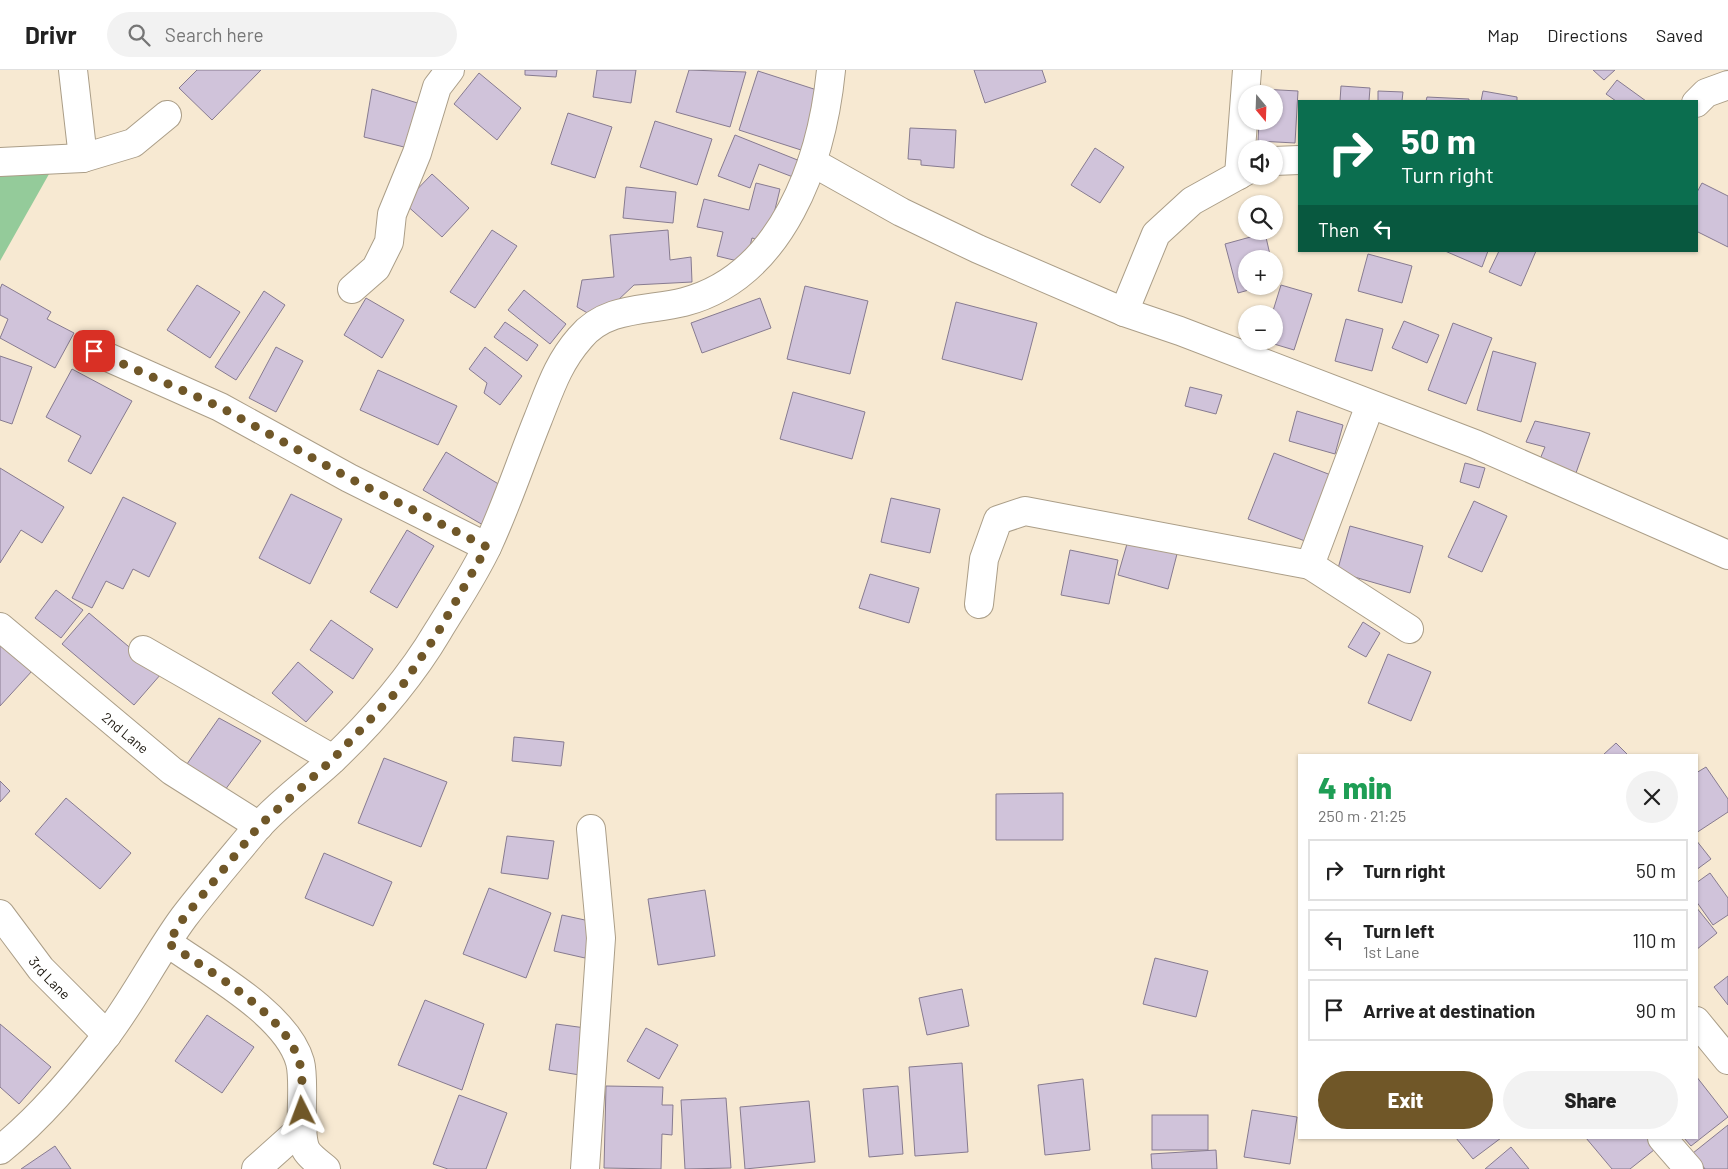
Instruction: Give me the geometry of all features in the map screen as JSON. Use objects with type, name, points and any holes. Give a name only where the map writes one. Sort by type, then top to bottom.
[{"type":"street","points":[[73,70],[83,158]]},
{"type":"street","points":[[352,289],[376,268],[389,242],[392,214],[417,153],[438,87],[450,70]]},
{"type":"street","points":[[1244,140],[1247,70]]},
{"type":"street","points":[[0,1150],[30,1126],[107,1035],[183,919],[259,826],[333,759],[402,686],[437,634],[487,547],[559,365],[582,335],[594,323],[617,313],[686,302],[731,281],[763,253],[788,216],[812,162],[826,71]]},
{"type":"street","points":[[1698,101],[1706,93],[1728,85]]},
{"type":"street","points":[[0,162],[83,158],[132,143],[167,115]]},
{"type":"street","points":[[1283,161],[1298,160]]},
{"type":"street","points":[[812,162],[910,216],[1124,312],[1180,331],[1475,444],[1728,555]]},
{"type":"street","points":[[1124,312],[1156,234],[1192,201],[1238,175]]},
{"type":"street","points":[[94,351],[220,407],[349,478],[487,547]]},
{"type":"street","points":[[1310,565],[1370,405]]},
{"type":"street","points":[[979,604],[984,559],[998,520],[1025,511],[1310,565],[1409,629]]},
{"type":"street","name":"2nd Lane","points":[[0,627],[172,771],[259,826]]},
{"type":"street","points":[[143,650],[333,759]]},
{"type":"street","points":[[585,1169],[601,938],[591,830]]},
{"type":"street","name":"3rd Lane","points":[[0,914],[40,969],[107,1035]]},
{"type":"street","points":[[168,943],[266,1012],[292,1045],[300,1062],[306,1150],[326,1169]]},
{"type":"street","points":[[1698,1023],[1728,1060]]},
{"type":"street","points":[[256,1169],[303,1127]]},
{"type":"street","points":[[1663,1139],[1689,1169]]},
{"type":"green space","points":[[58,158],[0,261],[0,160]]},
{"type":"building","points":[[197,70],[261,70],[212,120],[179,88]]},
{"type":"building","points":[[525,70],[557,70],[556,77],[525,75]]},
{"type":"building","points":[[597,70],[636,70],[631,103],[593,97]]},
{"type":"building","points":[[689,70],[746,72],[730,127],[676,112]]},
{"type":"building","points":[[974,70],[1042,70],[1046,82],[985,103]]},
{"type":"building","points":[[1593,70],[1615,70],[1604,80]]},
{"type":"building","points":[[758,71],[820,91],[801,150],[739,130]]},
{"type":"building","points":[[479,73],[521,108],[497,140],[454,104]]},
{"type":"building","points":[[1617,80],[1645,100],[1615,100],[1606,94]]},
{"type":"building","points":[[1341,86],[1370,88],[1369,100],[1340,100]]},
{"type":"building","points":[[372,89],[424,105],[412,149],[364,137]]},
{"type":"building","points":[[1283,90],[1298,91],[1295,143],[1283,142],[1283,140],[1258,140],[1259,130],[1283,130]]},
{"type":"building","points":[[1378,91],[1403,92],[1402,100],[1378,100]]},
{"type":"building","points":[[1483,91],[1517,97],[1517,100],[1481,100]]},
{"type":"building","points":[[1427,97],[1469,99],[1469,100],[1426,100]]},
{"type":"building","points":[[568,113],[612,127],[595,178],[551,164]]},
{"type":"building","points":[[655,121],[712,139],[697,185],[640,167]]},
{"type":"building","points":[[910,128],[956,130],[954,168],[921,165],[921,160],[908,159]]},
{"type":"building","points":[[735,135],[800,161],[793,177],[759,164],[750,188],[718,176]]},
{"type":"building","points":[[1095,148],[1124,167],[1100,203],[1071,185]]},
{"type":"building","points":[[432,174],[469,208],[442,237],[404,203]]},
{"type":"building","points":[[756,183],[780,189],[767,242],[752,238],[746,263],[717,256],[723,232],[697,227],[704,199],[749,210]]},
{"type":"building","points":[[1702,183],[1728,196],[1728,247],[1698,232],[1698,190]]},
{"type":"building","points":[[626,187],[676,192],[673,223],[623,218]]},
{"type":"building","points":[[492,230],[517,246],[475,308],[450,292]]},
{"type":"building","points":[[668,230],[670,260],[691,257],[692,282],[634,285],[598,319],[577,307],[582,280],[614,277],[610,235]]},
{"type":"building","points":[[1240,240],[1267,240],[1269,250],[1238,250],[1238,293],[1225,244]]},
{"type":"building","points":[[1447,252],[1488,252],[1482,267]]},
{"type":"building","points":[[1499,252],[1536,252],[1521,286],[1489,272]]},
{"type":"building","points":[[1368,254],[1412,266],[1402,303],[1358,291]]},
{"type":"building","points":[[2,284],[51,312],[47,319],[74,333],[55,368],[0,338],[8,319],[0,315],[0,289]]},
{"type":"building","points":[[197,285],[240,312],[210,358],[167,330]]},
{"type":"building","points":[[805,286],[868,301],[850,374],[787,359]]},
{"type":"building","points":[[1283,286],[1312,294],[1294,350],[1283,347],[1283,305],[1275,305],[1278,295],[1283,295]]},
{"type":"building","points":[[524,290],[566,324],[550,344],[508,310]]},
{"type":"building","points":[[264,291],[285,305],[236,380],[215,367]]},
{"type":"building","points":[[366,298],[404,320],[382,358],[344,335]]},
{"type":"building","points":[[760,298],[771,328],[702,353],[691,323]]},
{"type":"building","points":[[956,302],[1037,323],[1022,380],[942,359]]},
{"type":"building","points":[[1346,319],[1383,329],[1372,371],[1335,361]]},
{"type":"building","points":[[1404,321],[1439,335],[1427,363],[1392,348]]},
{"type":"building","points":[[505,322],[538,345],[527,361],[494,337]]},
{"type":"building","points":[[1453,323],[1492,338],[1466,404],[1428,390]]},
{"type":"building","points":[[276,347],[303,361],[276,412],[249,398]]},
{"type":"building","points":[[485,347],[522,376],[500,405],[484,393],[487,383],[469,369]]},
{"type":"building","points":[[1493,351],[1536,363],[1521,422],[1477,410]]},
{"type":"building","points":[[0,356],[32,367],[12,424],[0,420]]},
{"type":"building","points":[[72,369],[132,401],[91,474],[68,461],[81,436],[46,417]]},
{"type":"building","points":[[378,370],[457,406],[438,445],[360,410]]},
{"type":"building","points":[[1190,387],[1222,395],[1216,414],[1185,406]]},
{"type":"building","points":[[793,392],[865,412],[852,459],[780,439]]},
{"type":"building","points":[[1297,411],[1343,425],[1335,454],[1289,441]]},
{"type":"building","points":[[1535,421],[1590,433],[1576,473],[1538,464],[1545,447],[1526,442]]},
{"type":"building","points":[[446,452],[505,488],[483,525],[423,490]]},
{"type":"building","points":[[1274,453],[1336,477],[1310,543],[1248,519]]},
{"type":"building","points":[[1465,463],[1485,468],[1479,488],[1460,482]]},
{"type":"building","points":[[0,468],[64,507],[42,543],[21,530],[0,563]]},
{"type":"building","points":[[291,494],[342,519],[310,584],[259,558]]},
{"type":"building","points":[[123,497],[176,523],[149,577],[133,569],[123,589],[106,581],[92,608],[72,598]]},
{"type":"building","points":[[891,498],[940,509],[930,553],[881,542]]},
{"type":"building","points":[[1474,501],[1507,516],[1482,572],[1448,557]]},
{"type":"building","points":[[1350,526],[1423,546],[1410,593],[1337,572]]},
{"type":"building","points":[[407,530],[434,546],[397,608],[370,592]]},
{"type":"building","points":[[1129,537],[1178,550],[1168,589],[1118,575]]},
{"type":"building","points":[[1070,550],[1118,560],[1109,604],[1061,595]]},
{"type":"building","points":[[870,574],[919,588],[909,623],[859,608]]},
{"type":"building","points":[[56,590],[83,610],[61,638],[35,618]]},
{"type":"building","points":[[89,613],[161,674],[134,705],[62,644]]},
{"type":"building","points":[[331,620],[373,649],[353,679],[310,650]]},
{"type":"building","points":[[1363,622],[1380,633],[1366,657],[1348,647]]},
{"type":"building","points":[[0,642],[32,671],[0,706]]},
{"type":"building","points":[[1388,654],[1431,672],[1411,721],[1368,703]]},
{"type":"building","points":[[298,662],[333,692],[306,722],[272,693]]},
{"type":"building","points":[[219,718],[261,741],[225,790],[187,764]]},
{"type":"building","points":[[514,737],[564,742],[561,766],[512,761]]},
{"type":"building","points":[[1616,743],[1627,754],[1604,754]]},
{"type":"building","points":[[384,758],[447,782],[421,847],[358,823]]},
{"type":"building","points":[[1706,767],[1728,799],[1728,812],[1698,832],[1698,772]]},
{"type":"building","points":[[0,781],[10,791],[0,802]]},
{"type":"building","points":[[1063,793],[1063,840],[996,840],[996,794]]},
{"type":"building","points":[[66,798],[131,853],[100,889],[35,834]]},
{"type":"building","points":[[507,836],[554,841],[548,879],[501,873]]},
{"type":"building","points":[[1698,843],[1711,859],[1698,869]]},
{"type":"building","points":[[324,853],[392,882],[373,926],[305,898]]},
{"type":"building","points":[[1710,873],[1728,898],[1728,915],[1713,925],[1698,904],[1698,882]]},
{"type":"building","points":[[489,888],[551,913],[526,978],[463,954]]},
{"type":"building","points":[[705,890],[715,956],[658,965],[648,899]]},
{"type":"building","points":[[1698,909],[1717,933],[1698,948]]},
{"type":"building","points":[[562,915],[594,922],[585,958],[554,951]]},
{"type":"building","points":[[1155,958],[1208,971],[1196,1017],[1143,1004]]},
{"type":"building","points":[[1728,976],[1728,1005],[1714,987]]},
{"type":"building","points":[[962,989],[969,1026],[927,1035],[919,998]]},
{"type":"building","points":[[425,1000],[484,1024],[462,1090],[398,1065]]},
{"type":"building","points":[[207,1015],[254,1047],[222,1093],[175,1061]]},
{"type":"building","points":[[0,1024],[51,1067],[19,1104],[0,1087]]},
{"type":"building","points":[[556,1024],[593,1029],[586,1076],[549,1070]]},
{"type":"building","points":[[646,1028],[678,1045],[659,1079],[627,1061]]},
{"type":"building","points":[[962,1063],[968,1152],[915,1156],[909,1067]]},
{"type":"building","points":[[1083,1079],[1090,1150],[1045,1155],[1038,1085]]},
{"type":"building","points":[[1698,1079],[1728,1117],[1691,1146],[1685,1139],[1698,1139]]},
{"type":"building","points":[[606,1086],[663,1087],[662,1105],[673,1105],[672,1135],[662,1134],[661,1169],[604,1168]]},
{"type":"building","points":[[898,1086],[903,1154],[869,1157],[863,1089]]},
{"type":"building","points":[[459,1095],[507,1113],[486,1169],[448,1169],[433,1164]]},
{"type":"building","points":[[726,1098],[731,1168],[685,1169],[681,1100]]},
{"type":"building","points":[[809,1101],[815,1162],[745,1169],[740,1107]]},
{"type":"building","points":[[1252,1110],[1297,1117],[1290,1164],[1244,1157]]},
{"type":"building","points":[[1152,1115],[1208,1115],[1208,1150],[1152,1150]]},
{"type":"building","points":[[1728,1125],[1728,1169],[1705,1169],[1693,1153]]},
{"type":"building","points":[[1457,1139],[1500,1139],[1473,1159]]},
{"type":"building","points":[[1587,1139],[1653,1139],[1659,1146],[1630,1169],[1612,1169]]},
{"type":"building","points":[[55,1146],[71,1169],[21,1169]]},
{"type":"building","points":[[1511,1147],[1529,1169],[1485,1169]]},
{"type":"building","points":[[1216,1150],[1217,1169],[1152,1169],[1151,1154]]},
{"type":"route","points":[[94,351],[220,407],[349,478],[487,547],[437,634],[402,686],[333,759],[259,826],[183,919],[168,943],[266,1012],[292,1045],[300,1062],[302,1111]]}]
